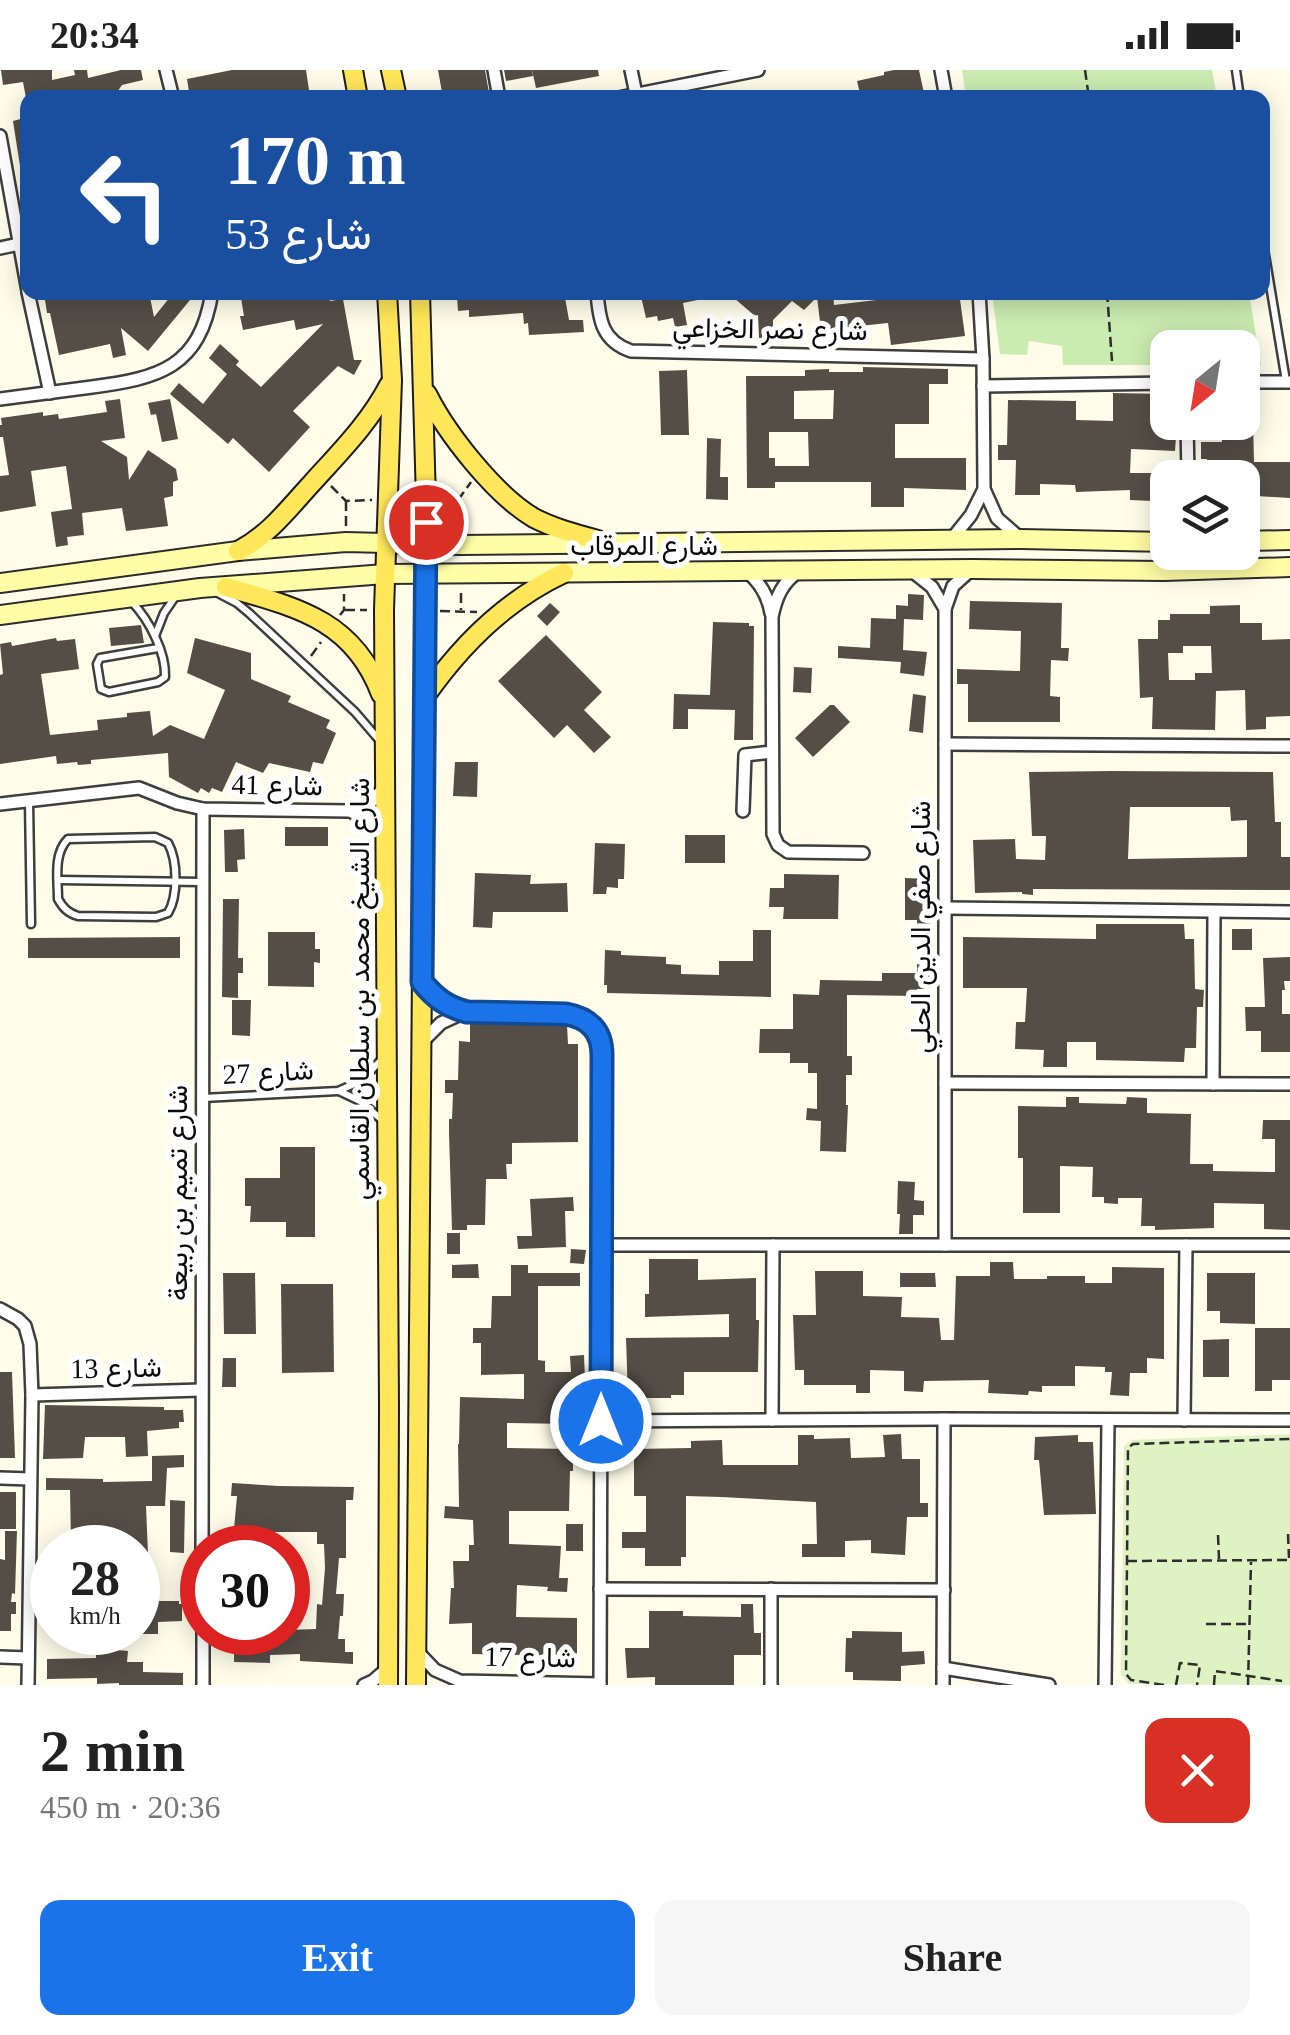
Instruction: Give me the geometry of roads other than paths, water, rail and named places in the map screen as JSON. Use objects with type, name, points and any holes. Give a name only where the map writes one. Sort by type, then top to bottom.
[{"type":"main road","name":"شارع الشيخ محمد بن سلطان القاسمي","points":[[387,300],[392,380],[384,703],[388,1676]]},
{"type":"main road","points":[[416,1685],[425,574],[420,300]]},
{"type":"main road","points":[[238,551],[259,539],[355,436],[392,380]]},
{"type":"main road","points":[[423,386],[448,430],[522,510],[554,527],[608,543]]},
{"type":"main road","points":[[1260,541],[1290,540]]},
{"type":"main road","name":"شارع المرقاب","points":[[0,583],[238,551],[346,542],[1150,542]]},
{"type":"main road","name":"شارع المرقاب","points":[[0,615],[200,588],[385,574],[1290,567]]},
{"type":"main road","points":[[424,699],[458,653],[480,632],[522,596],[564,573]]},
{"type":"main road","points":[[226,586],[300,609],[332,626],[364,660],[384,703]]},
{"type":"main road","points":[[389,1406],[398,1426],[399,1479],[407,1486],[417,1481]]},
{"type":"street","points":[[656,90],[758,70]]},
{"type":"street","points":[[0,136],[20,249]]},
{"type":"street","points":[[0,248],[19,244]]},
{"type":"street","points":[[30,300],[50,393]]},
{"type":"street","points":[[0,399],[143,380],[172,366],[188,351],[200,334],[211,300]]},
{"type":"street","name":"شارع نصر الخزاعي","points":[[597,300],[607,336],[631,351],[983,359]]},
{"type":"street","points":[[979,300],[984,489],[997,518],[1021,539]]},
{"type":"street","points":[[1260,382],[1288,382]]},
{"type":"street","points":[[983,386],[1150,383]]},
{"type":"street","points":[[950,540],[971,515],[984,489]]},
{"type":"street","points":[[912,570],[932,587],[944,609]]},
{"type":"street","points":[[944,609],[954,586],[972,570]]},
{"type":"street","points":[[746,571],[764,591],[772,617]]},
{"type":"street","points":[[799,571],[780,590],[772,617],[773,834],[778,845],[794,852],[862,852]]},
{"type":"street","name":"شارع صفي الدين الحلي","points":[[944,609],[945,1245]]},
{"type":"street","points":[[945,744],[1290,746]]},
{"type":"street","points":[[743,811],[744,755],[772,752]]},
{"type":"street","name":"شارع 41","points":[[0,804],[140,788],[203,809],[350,811],[370,803],[384,787]]},
{"type":"street","name":"شارع تميم بن ربيعة","points":[[202,1525],[203,809]]},
{"type":"street","name":"شارع 41","points":[[350,811],[369,820],[385,835]]},
{"type":"street","points":[[945,908],[1290,912]]},
{"type":"street","points":[[1213,1084],[1214,912]]},
{"type":"street","points":[[422,982],[441,1002],[467,1012],[578,1016],[589,1022],[602,1043],[600,1684]]},
{"type":"street","points":[[421,1044],[441,1022],[467,1012]]},
{"type":"street","points":[[945,1083],[1290,1084]]},
{"type":"street","points":[[602,1245],[1290,1245]]},
{"type":"street","points":[[772,1420],[773,1245]]},
{"type":"street","points":[[1184,1420],[1186,1245]]},
{"type":"street","points":[[0,1310],[25,1326],[30,1344],[28,1685]]},
{"type":"street","name":"شارع 13","points":[[32,1395],[201,1390]]},
{"type":"street","points":[[943,1685],[944,1418]]},
{"type":"street","points":[[1106,1685],[1108,1420]]},
{"type":"street","points":[[601,1421],[1290,1420]]},
{"type":"street","points":[[0,1478],[30,1479]]},
{"type":"street","points":[[600,1589],[944,1590]]},
{"type":"street","points":[[771,1589],[771,1685]]},
{"type":"street","name":"شارع 17","points":[[416,1650],[454,1683],[600,1684]]},
{"type":"street","points":[[203,1655],[203,1685]]},
{"type":"street","points":[[0,1657],[28,1658]]},
{"type":"street","points":[[943,1668],[1049,1685]]},
{"type":"street","points":[[364,1685],[388,1676]]},
{"type":"lane","points":[[1270,282],[1288,382]]},
{"type":"lane","points":[[200,588],[227,598],[249,613],[355,712],[386,750]]},
{"type":"lane","points":[[154,637],[178,592]]},
{"type":"lane","points":[[128,598],[144,616],[154,637],[158,648],[165,668],[164,677],[158,682],[106,692],[100,687],[100,658],[158,648]]},
{"type":"lane","points":[[29,801],[31,924]]},
{"type":"lane","points":[[162,838],[172,849],[174,882],[172,908],[162,916],[78,916],[66,910],[58,899],[59,850],[68,840],[162,838]]},
{"type":"lane","points":[[58,880],[203,882]]},
{"type":"lane","name":"شارع 27","points":[[202,1098],[338,1090],[361,1080],[386,1052]]},
{"type":"lane","name":"شارع 27","points":[[338,1090],[370,1108],[386,1126]]}]
